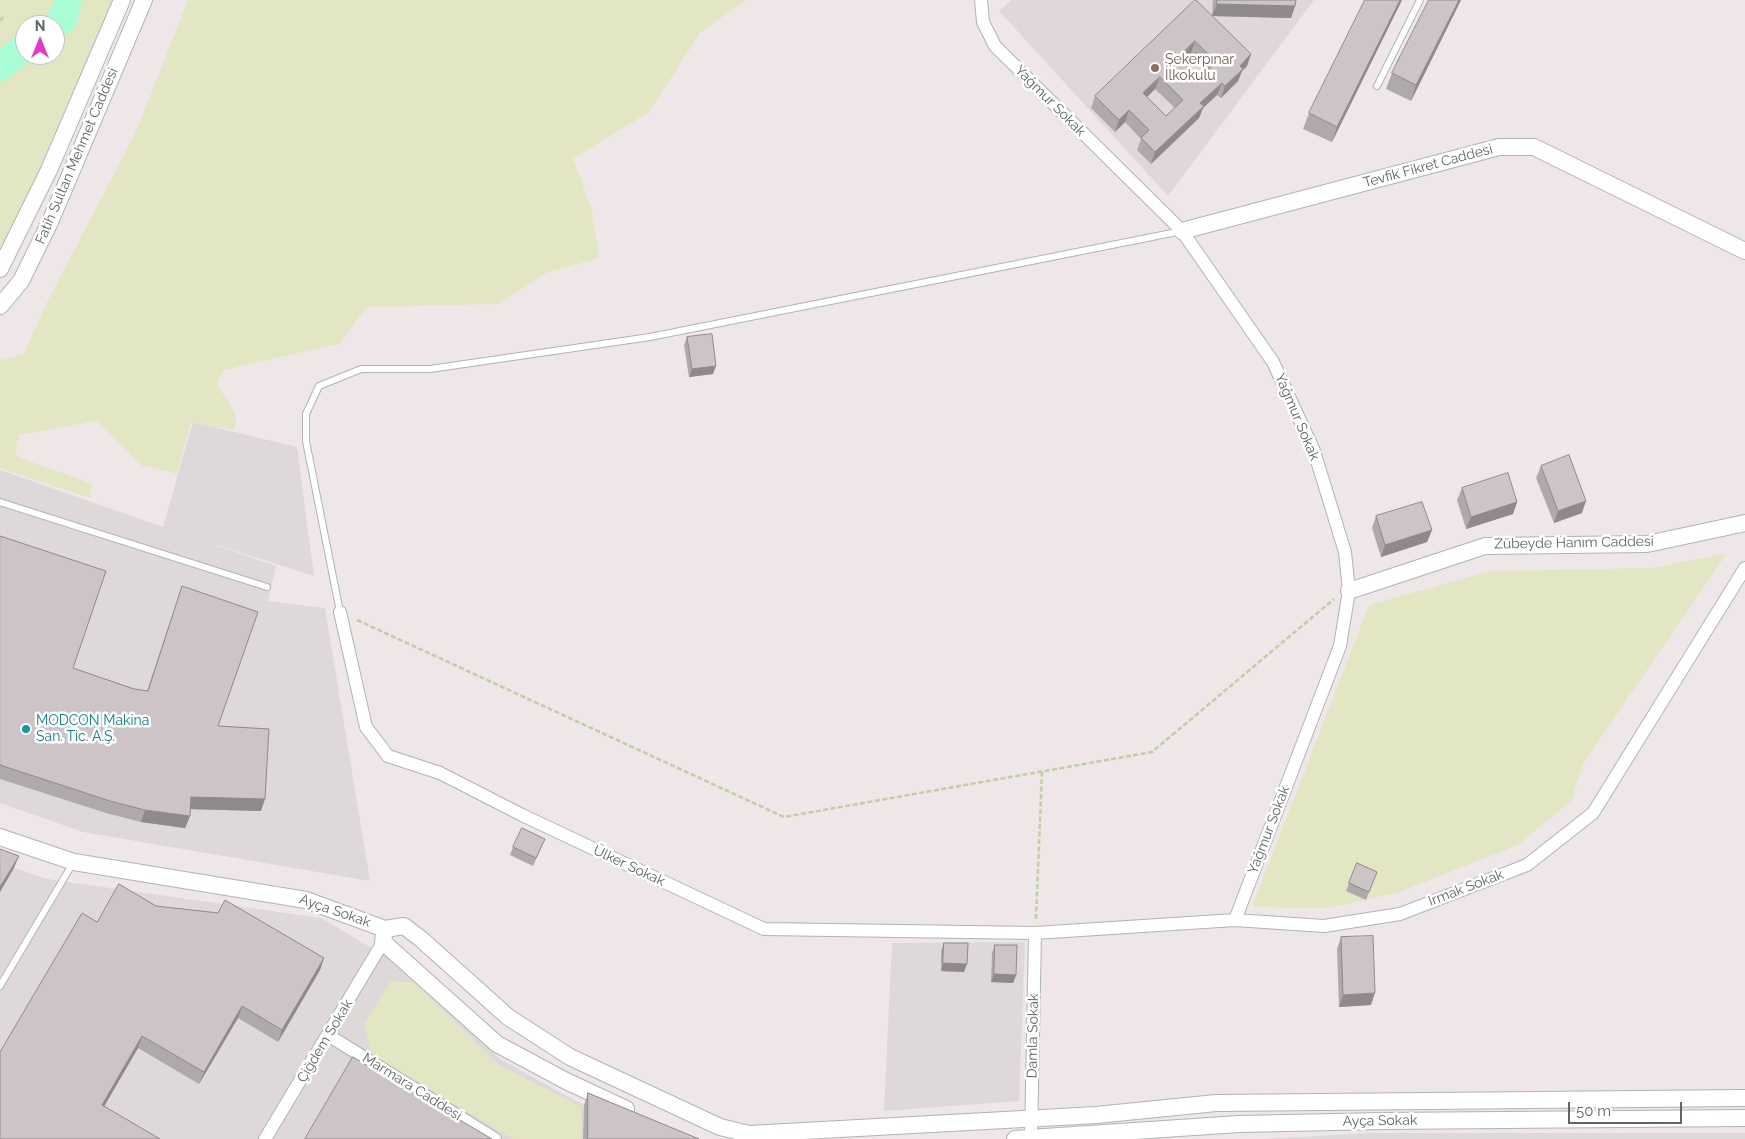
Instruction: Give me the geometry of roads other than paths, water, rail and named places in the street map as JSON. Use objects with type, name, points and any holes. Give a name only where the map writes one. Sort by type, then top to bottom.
[{"type":"street","name":"Fatih Sultan Mehmet Caddesi","points":[[0,268],[50,170],[122,0]]},
{"type":"street","name":"Fatih Sultan Mehmet Caddesi","points":[[0,306],[21,281],[50,222],[144,0]]},
{"type":"street","name":"Yağmur Sokak","points":[[981,0],[983,22],[995,46],[1182,231],[1273,362],[1314,451],[1345,552],[1349,589],[1340,646],[1235,920]]},
{"type":"street","name":"Tevfik Fikret Caddesi","points":[[1182,231],[1499,147],[1534,147],[1745,251]]},
{"type":"street","name":"Zübeyde Hanım Caddesi","points":[[1349,589],[1485,546],[1647,544],[1745,523]]},
{"type":"street","name":"Irmak Sokak","points":[[1035,933],[1235,920],[1324,926],[1400,914],[1526,865],[1593,813],[1745,568]]},
{"type":"street","name":"Ülker Sokak","points":[[340,612],[366,727],[388,756],[440,774],[522,816],[764,929],[1035,933]]},
{"type":"street","name":"Ayça Sokak","points":[[0,837],[74,862],[306,900],[384,935],[497,1044],[566,1081],[638,1115]]},
{"type":"street","name":"Ayça Sokak","points":[[384,935],[404,926],[422,939],[508,1016],[570,1057],[720,1126],[749,1134],[1096,1115],[1216,1103],[1745,1098]]},
{"type":"street","name":"Damla Sokak","points":[[1032,1139],[1035,933]]},
{"type":"street","name":"Çiğdem Sokak","points":[[265,1139],[328,1035],[384,935]]},
{"type":"street","name":"Marmara Caddesi","points":[[328,1035],[495,1139]]},
{"type":"street","name":"Ayça Sokak","points":[[1015,1139],[1117,1135],[1239,1124],[1363,1121],[1745,1118]]},
{"type":"lane","points":[[1377,86],[1420,0]]},
{"type":"lane","points":[[340,612],[306,441],[306,414],[319,386],[361,369],[430,369],[650,337],[1182,231]]},
{"type":"lane","points":[[0,502],[267,587]]},
{"type":"lane","points":[[0,986],[74,862]]},
{"type":"waterway","points":[[64,15],[68,0]]},
{"type":"waterway","points":[[0,67],[15,55]]},
{"type":"place","name":"Şekerpınar İlkokulu","points":[[1155,68]]},
{"type":"place","name":"MODCON Makina San. Tic. A.Ş.","points":[[26,729]]}]
